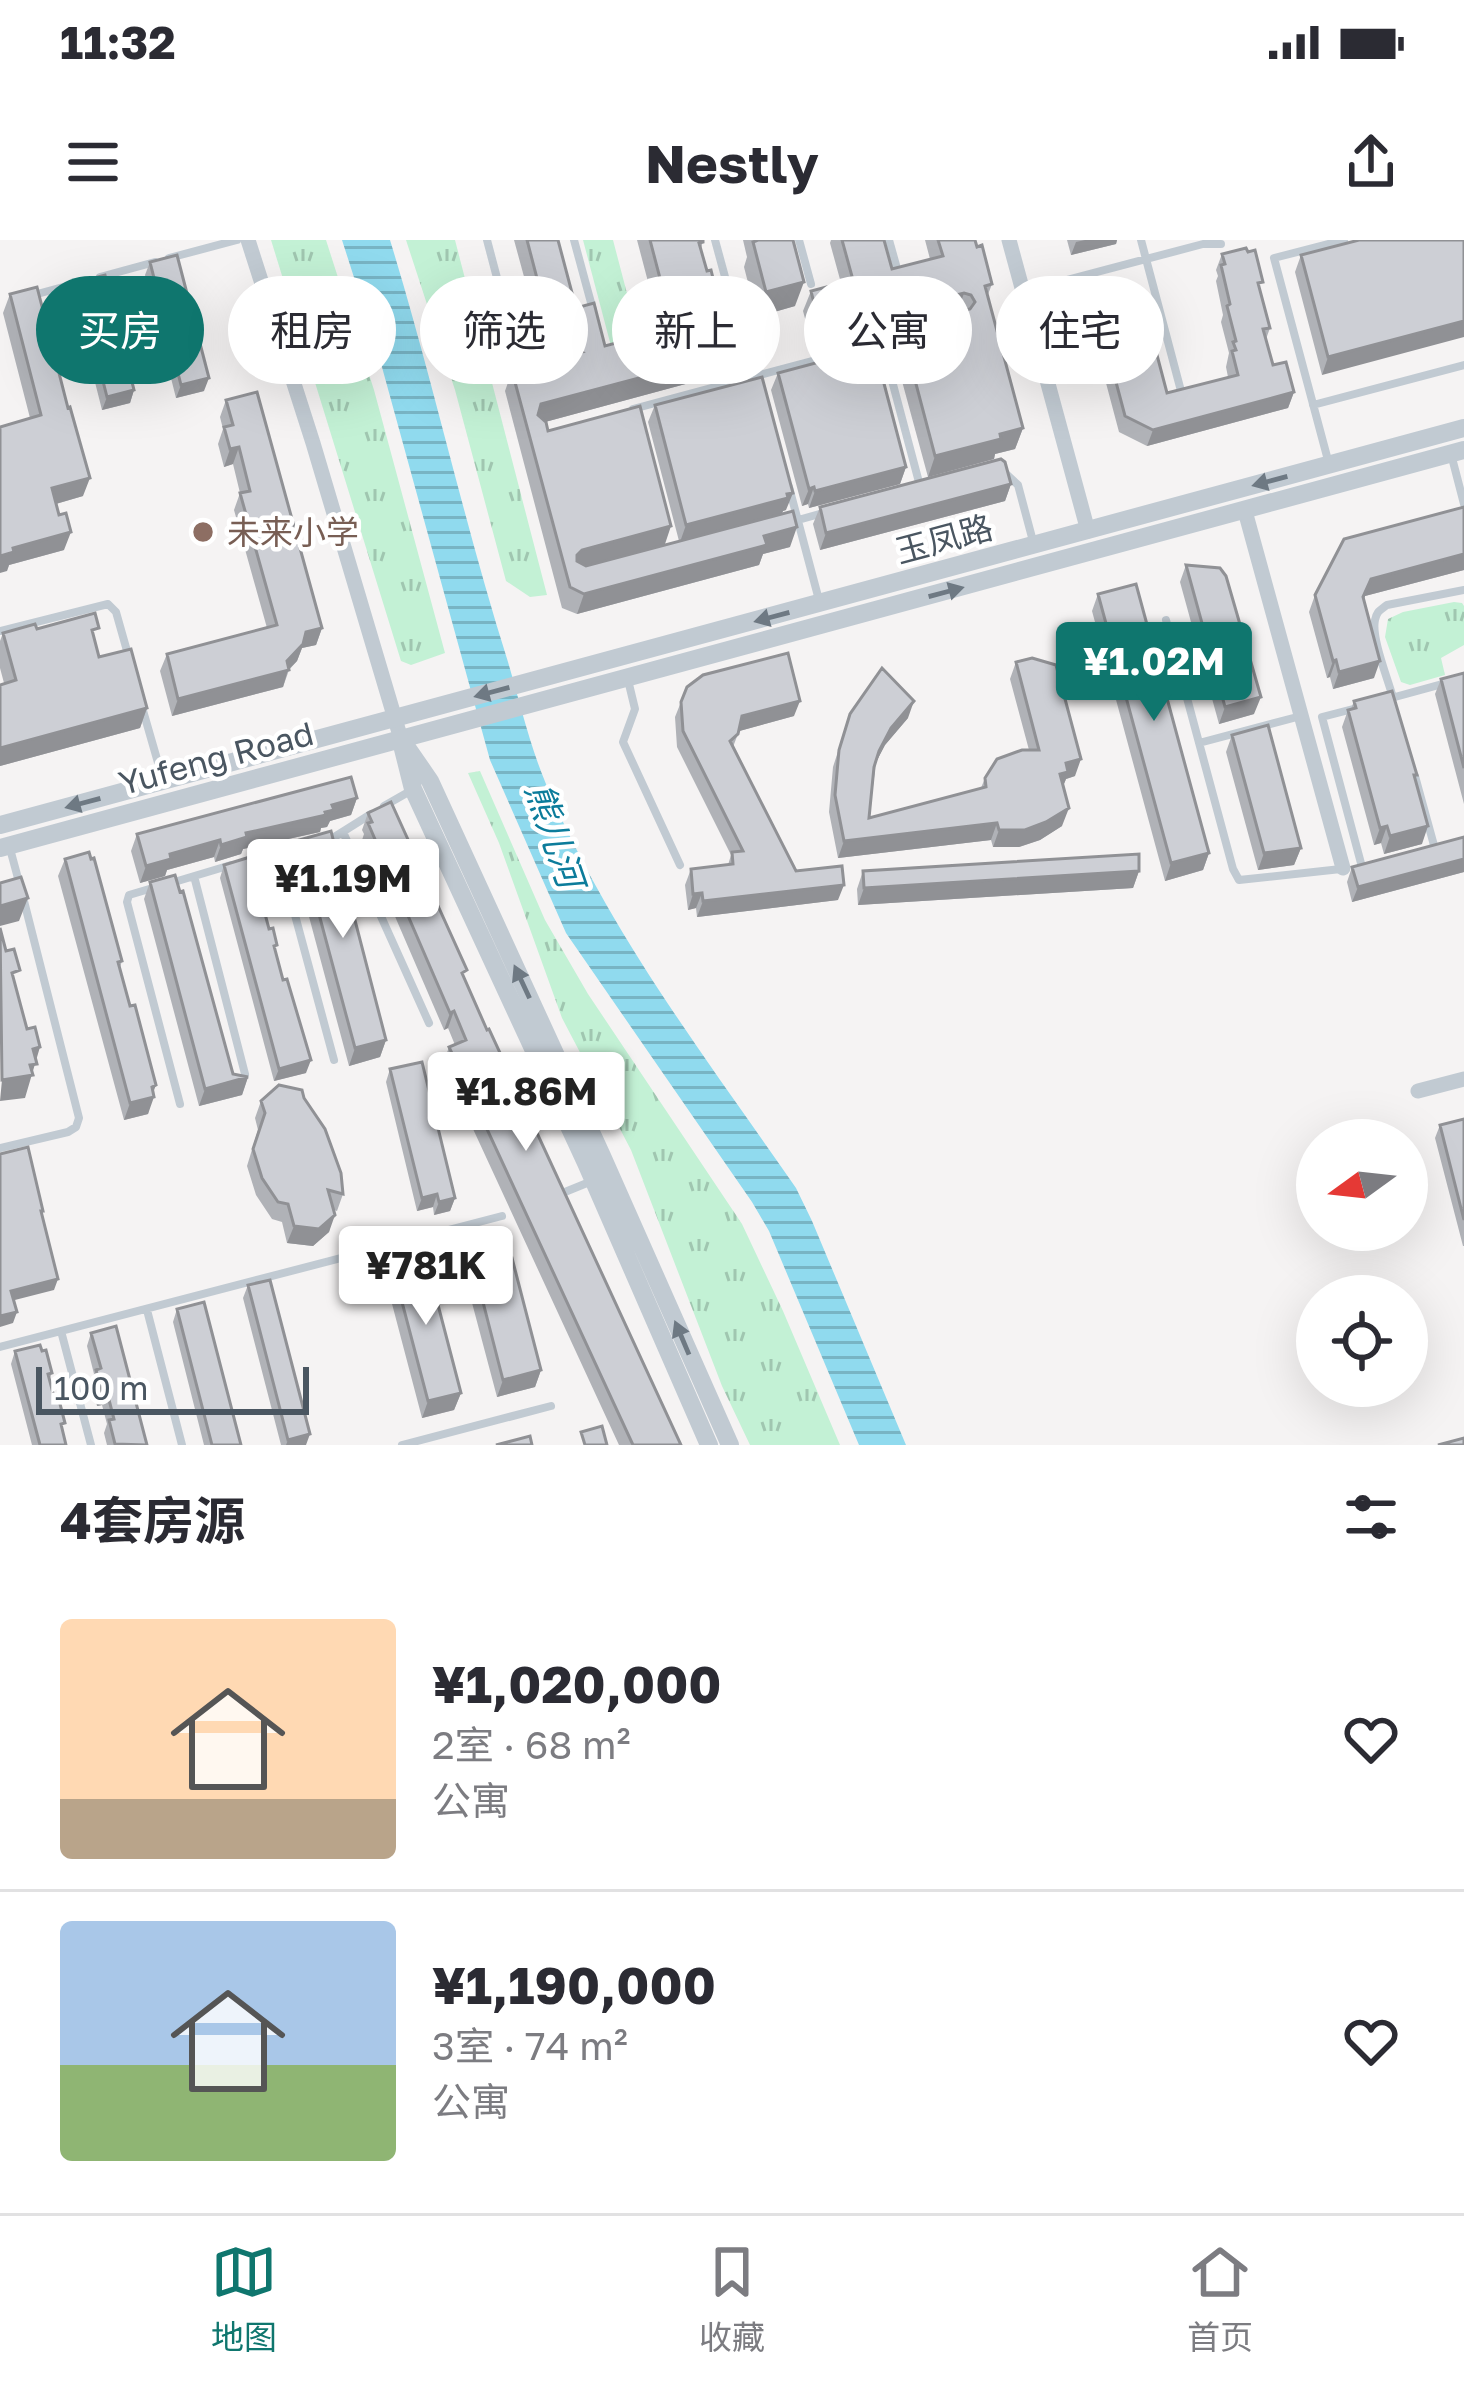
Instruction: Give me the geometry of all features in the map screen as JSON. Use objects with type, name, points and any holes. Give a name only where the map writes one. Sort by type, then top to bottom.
[{"type":"street","points":[[248,240],[313,443],[413,789],[709,1445]]},
{"type":"street","points":[[1010,240],[1019,276]]},
{"type":"street","points":[[1048,384],[1088,531]]},
{"type":"street","name":"玉凤路","points":[[440,706],[1464,428]]},
{"type":"street","name":"玉凤路","points":[[448,726],[1458,452]]},
{"type":"street","points":[[1245,511],[1342,868]]},
{"type":"street","name":"Yufeng Road","points":[[0,825],[440,706]]},
{"type":"street","name":"Yufeng Road","points":[[5,846],[448,726]]},
{"type":"street","points":[[401,739],[430,781],[730,1445]]},
{"type":"street","points":[[1418,1091],[1464,1079]]},
{"type":"lane","points":[[22,298],[237,240]]},
{"type":"lane","points":[[487,240],[496,276]]},
{"type":"lane","points":[[574,240],[594,315]]},
{"type":"lane","points":[[716,240],[725,276]]},
{"type":"lane","points":[[799,240],[809,276]]},
{"type":"lane","points":[[889,240],[896,265]]},
{"type":"lane","points":[[1142,240],[1181,392]]},
{"type":"lane","points":[[1330,465],[1274,258],[1344,240]]},
{"type":"lane","points":[[1083,276],[1203,244],[1221,244]]},
{"type":"lane","points":[[1313,405],[1464,365]]},
{"type":"lane","points":[[616,413],[725,384]]},
{"type":"lane","points":[[762,384],[765,396]]},
{"type":"lane","points":[[893,384],[920,487]]},
{"type":"lane","points":[[636,408],[641,429]]},
{"type":"lane","points":[[1458,452],[1464,504]]},
{"type":"lane","points":[[998,467],[1018,484],[1034,546]]},
{"type":"lane","points":[[787,478],[820,604]]},
{"type":"lane","points":[[900,493],[939,482]]},
{"type":"lane","points":[[777,525],[838,509]]},
{"type":"lane","points":[[1399,719],[1375,617],[1387,605],[1464,590]]},
{"type":"lane","points":[[0,631],[108,604],[116,612],[134,675]]},
{"type":"lane","points":[[1166,620],[1239,880],[1342,868]]},
{"type":"lane","points":[[628,678],[635,709],[622,742],[680,865]]},
{"type":"lane","points":[[1375,702],[1464,678]]},
{"type":"lane","points":[[140,696],[163,781]]},
{"type":"lane","points":[[1357,707],[1322,717],[1361,868],[1379,863]]},
{"type":"lane","points":[[1199,743],[1301,716]]},
{"type":"lane","points":[[1411,762],[1435,849]]},
{"type":"lane","points":[[180,1104],[127,902],[129,895],[336,836],[413,789]]},
{"type":"lane","points":[[343,832],[429,1023]]},
{"type":"lane","points":[[1416,854],[1449,845]]},
{"type":"lane","points":[[0,1148],[68,1132],[79,1118],[5,846]]},
{"type":"lane","points":[[278,853],[334,1060]]},
{"type":"lane","points":[[194,876],[245,1074]]},
{"type":"lane","points":[[560,1194],[593,1181]]},
{"type":"lane","points":[[0,1347],[502,1216]]},
{"type":"lane","points":[[147,1310],[182,1445]]},
{"type":"lane","points":[[61,1331],[91,1445]]},
{"type":"lane","points":[[402,1445],[551,1406]]},
{"type":"green space","points":[[271,240],[326,240],[338,276],[282,276]]},
{"type":"green space","points":[[406,240],[455,240],[464,276],[420,276],[420,283]]},
{"type":"green space","points":[[583,240],[613,240],[622,276],[612,276],[611,346]]},
{"type":"green space","points":[[315,384],[372,384],[374,390],[445,653],[411,665],[401,661]]},
{"type":"green space","points":[[453,384],[492,384],[547,595],[530,597],[506,581]]},
{"type":"green space","points":[[1454,602],[1464,606],[1464,645],[1441,658],[1445,675],[1410,685],[1401,682],[1385,637],[1388,619]]},
{"type":"green space","points":[[480,771],[545,920],[588,994],[742,1224],[840,1445],[750,1445],[722,1386],[631,1150],[562,1018],[499,843],[468,773]]},
{"type":"water","name":"熊儿河","points":[[342,240],[390,240],[420,345],[420,384],[430,384],[546,784],[629,942],[796,1188],[906,1445],[859,1445],[769,1231],[566,933],[490,760],[387,384],[396,384],[396,276],[354,276]]},
{"type":"building","points":[[527,240],[558,240],[568,276],[536,276]]},
{"type":"building","points":[[650,240],[703,240],[699,243],[707,271],[712,276],[659,276]]},
{"type":"building","points":[[793,240],[804,282],[780,288],[780,276],[762,276],[753,242]]},
{"type":"building","points":[[842,240],[884,240],[892,269],[943,256],[938,240],[975,240],[977,247],[982,245],[992,284],[985,286],[996,327],[996,384],[1011,384],[1023,428],[1000,434],[1001,439],[935,456],[916,384],[972,384],[972,276],[852,276]]},
{"type":"building","points":[[1359,240],[1464,240],[1464,321],[1328,357],[1301,255]]},
{"type":"building","points":[[1255,250],[1270,328],[1263,329],[1273,365],[1286,362],[1294,392],[1153,430],[1125,416],[1116,384],[1164,382],[1167,393],[1238,375],[1222,254]]},
{"type":"building","points":[[177,255],[182,276],[154,276],[150,262]]},
{"type":"building","points":[[36,287],[36,384],[62,384],[90,478],[52,488],[59,515],[66,513],[71,532],[0,556],[0,427],[41,415],[10,294]]},
{"type":"building","points":[[594,303],[605,346],[612,344],[612,384],[616,384],[541,404],[538,415],[548,431],[640,406],[671,526],[582,550],[577,561],[586,566],[793,511],[797,527],[764,536],[767,545],[584,594],[570,587],[515,384],[588,384],[588,305]]},
{"type":"building","points":[[804,366],[804,384],[884,384],[906,467],[809,489],[780,372]]},
{"type":"building","points":[[104,384],[132,384],[134,390],[107,397]]},
{"type":"building","points":[[735,384],[764,384],[793,493],[686,525],[655,405]]},
{"type":"building","points":[[257,392],[322,628],[306,632],[303,644],[287,661],[289,670],[178,699],[167,654],[277,625],[240,493],[250,491],[239,447],[230,449],[224,427],[233,425],[226,400]]},
{"type":"building","points":[[1001,459],[1011,484],[826,533],[820,507]]},
{"type":"building","points":[[1464,507],[1464,554],[1371,579],[1363,597],[1380,661],[1339,672],[1315,595],[1344,539]]},
{"type":"building","points":[[1186,565],[1220,568],[1226,576],[1261,697],[1225,707]]},
{"type":"building","points":[[1136,584],[1209,853],[1171,863],[1098,594]]},
{"type":"building","points":[[95,613],[99,628],[92,630],[99,657],[131,649],[147,708],[0,748],[0,685],[16,680],[3,633]]},
{"type":"building","points":[[788,653],[800,701],[742,716],[738,734],[730,741],[796,871],[842,866],[844,885],[703,901],[702,893],[693,894],[691,869],[733,864],[732,852],[743,851],[683,731],[681,702],[687,687],[703,675]]},
{"type":"building","points":[[1032,658],[1056,665],[1081,759],[1066,763],[1068,772],[1060,774],[1069,808],[1025,830],[999,830],[997,823],[844,841],[835,795],[839,750],[850,714],[882,668],[914,701],[879,751],[869,818],[986,787],[985,778],[997,759],[1039,750],[1016,662]]},
{"type":"building","points":[[1464,673],[1464,768],[1441,679]]},
{"type":"building","points":[[1392,691],[1428,826],[1390,836],[1387,826],[1380,828],[1348,710],[1356,708],[1354,701]]},
{"type":"building","points":[[1268,725],[1301,848],[1264,853],[1232,735]]},
{"type":"building","points":[[351,777],[357,798],[332,805],[334,810],[326,815],[246,833],[247,837],[221,845],[220,840],[170,854],[171,859],[146,866],[137,834]]},
{"type":"building","points":[[391,802],[467,970],[462,973],[487,1030],[681,1445],[633,1445],[449,1047],[466,1040],[368,823],[372,822],[368,813]]},
{"type":"building","points":[[331,831],[344,902],[350,901],[386,1040],[355,1048],[299,840]]},
{"type":"building","points":[[1464,837],[1464,859],[1358,887],[1352,867]]},
{"type":"building","points":[[89,852],[156,1085],[152,1087],[154,1097],[130,1103],[65,859]]},
{"type":"building","points":[[1139,854],[1139,871],[864,888],[863,871]]},
{"type":"building","points":[[250,857],[254,873],[259,872],[264,893],[260,895],[269,929],[273,928],[283,980],[287,979],[311,1060],[279,1069],[224,865]]},
{"type":"building","points":[[175,875],[233,1074],[248,1077],[205,1089],[150,882]]},
{"type":"building","points":[[21,877],[28,898],[0,906],[0,883]]},
{"type":"building","points":[[0,928],[6,951],[14,949],[20,970],[12,973],[27,1029],[35,1027],[40,1047],[33,1049],[37,1064],[30,1065],[33,1075],[2,1080]]},
{"type":"building","points":[[422,1062],[455,1198],[439,1202],[437,1194],[422,1198],[390,1069]]},
{"type":"building","points":[[279,1085],[302,1090],[325,1129],[341,1173],[343,1194],[328,1190],[335,1215],[319,1229],[294,1226],[288,1204],[278,1202],[262,1178],[253,1149],[265,1113],[261,1101]]},
{"type":"building","points":[[1464,1119],[1464,1220],[1440,1125]]},
{"type":"building","points":[[28,1147],[58,1279],[11,1291],[17,1312],[0,1316],[0,1154]]},
{"type":"building","points":[[425,1255],[461,1393],[428,1401],[392,1264]]},
{"type":"building","points":[[512,1258],[541,1370],[503,1380],[474,1267]]},
{"type":"building","points":[[270,1280],[310,1434],[288,1440],[248,1285]]},
{"type":"building","points":[[204,1302],[241,1445],[212,1445],[177,1309]]},
{"type":"building","points":[[116,1326],[147,1445],[115,1444],[109,1420],[114,1419],[107,1392],[102,1393],[91,1333]]},
{"type":"building","points":[[40,1345],[46,1350],[55,1401],[59,1400],[65,1423],[61,1424],[66,1445],[40,1445],[15,1351]]},
{"type":"building","points":[[602,1426],[607,1445],[585,1445],[581,1432]]},
{"type":"building","points":[[530,1436],[532,1445],[496,1445]]},
{"type":"building","points":[[1464,1438],[1464,1445],[1438,1445]]},
{"type":"place","name":"未来小学","points":[[203,532]]}]
